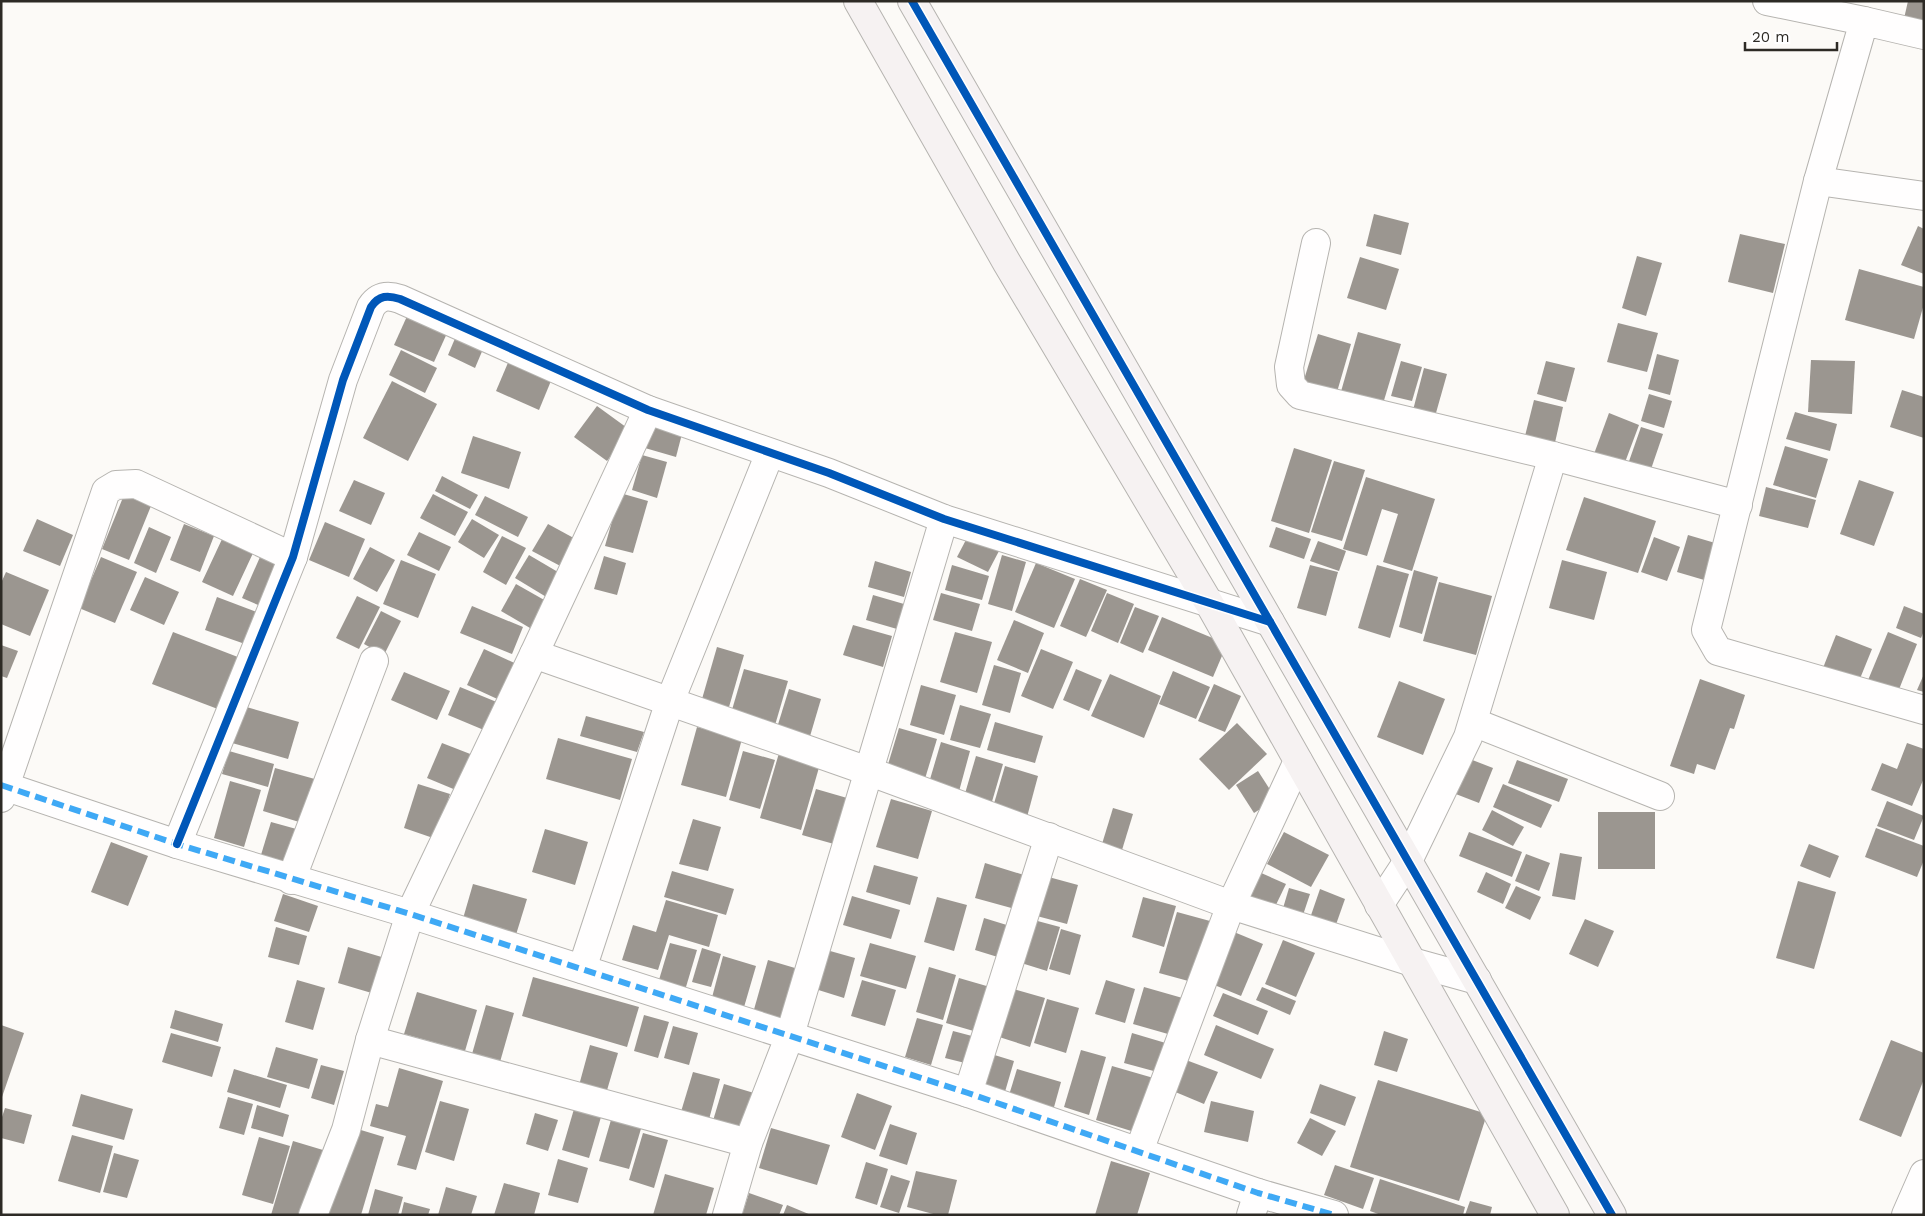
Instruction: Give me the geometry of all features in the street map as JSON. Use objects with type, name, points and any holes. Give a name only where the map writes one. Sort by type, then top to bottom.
[{"type":"street","points":[[858,1],[1007,263],[1209,603],[1555,1215]]},
{"type":"street","points":[[912,1],[1612,1215]]},
{"type":"street","points":[[1767,1],[1924,35]]},
{"type":"street","points":[[1864,21],[1818,181],[1706,630],[1718,651],[1924,710]]},
{"type":"street","points":[[1818,181],[1924,196]]},
{"type":"street","points":[[1316,243],[1289,367],[1291,385],[1300,395],[1553,456],[1738,505]]},
{"type":"street","points":[[177,844],[293,557],[343,380],[371,307],[375,300],[383,296],[400,299],[648,410],[830,473],[944,519],[1270,622]]},
{"type":"street","points":[[313,1215],[346,1130],[370,1040],[410,914],[648,410]]},
{"type":"street","points":[[582,969],[670,701],[770,453]]},
{"type":"street","points":[[1379,905],[1408,861],[1468,737],[1553,456]]},
{"type":"street","points":[[293,557],[136,484],[116,485],[106,491],[2,790],[291,880],[410,914],[968,1093],[1139,1151],[1255,1204],[1334,1215]]},
{"type":"street","points":[[727,1215],[748,1143],[790,1035],[944,519]]},
{"type":"street","points":[[534,654],[868,771],[1231,904],[1412,962],[1477,980]]},
{"type":"street","points":[[291,880],[374,661]]},
{"type":"street","points":[[1473,722],[1660,796]]},
{"type":"street","points":[[1139,1151],[1231,904],[1298,761]]},
{"type":"street","points":[[968,1093],[1049,837]]},
{"type":"street","points":[[370,1040],[748,1143]]},
{"type":"street","points":[[1906,1215],[1924,1174]]},
{"type":"building","points":[[1908,1],[1924,1],[1924,28],[1903,23]]},
{"type":"building","points":[[1374,214],[1409,223],[1401,255],[1366,246]]},
{"type":"building","points":[[1918,226],[1924,229],[1924,274],[1901,265]]},
{"type":"building","points":[[1740,234],[1785,244],[1773,293],[1728,282]]},
{"type":"building","points":[[1637,256],[1662,263],[1646,316],[1622,308]]},
{"type":"building","points":[[1360,257],[1399,269],[1386,310],[1347,298]]},
{"type":"building","points":[[1859,269],[1924,287],[1924,304],[1914,339],[1845,320]]},
{"type":"building","points":[[408,314],[448,331],[434,362],[394,345]]},
{"type":"building","points":[[1618,323],[1658,333],[1647,372],[1607,362]]},
{"type":"building","points":[[459,329],[486,342],[475,368],[448,355]]},
{"type":"building","points":[[1358,332],[1401,344],[1382,407],[1340,395]]},
{"type":"building","points":[[1318,334],[1351,344],[1337,392],[1303,383]]},
{"type":"building","points":[[401,350],[437,368],[425,393],[389,375]]},
{"type":"building","points":[[1657,354],[1679,360],[1670,395],[1648,389]]},
{"type":"building","points":[[510,358],[553,376],[539,410],[496,391]]},
{"type":"building","points":[[1811,360],[1855,361],[1852,414],[1808,412]]},
{"type":"building","points":[[1401,361],[1422,367],[1412,401],[1391,396]]},
{"type":"building","points":[[1546,361],[1575,368],[1566,402],[1537,394]]},
{"type":"building","points":[[1424,368],[1447,374],[1434,420],[1412,414]]},
{"type":"building","points":[[392,381],[437,404],[408,461],[363,438]]},
{"type":"building","points":[[1902,390],[1924,397],[1924,438],[1890,427]]},
{"type":"building","points":[[1649,394],[1672,401],[1664,428],[1641,421]]},
{"type":"building","points":[[1534,400],[1563,407],[1554,447],[1524,440]]},
{"type":"building","points":[[597,406],[630,430],[607,461],[574,437]]},
{"type":"building","points":[[1795,412],[1837,424],[1830,451],[1786,439]]},
{"type":"building","points":[[1609,413],[1639,425],[1624,465],[1594,454]]},
{"type":"building","points":[[653,422],[683,430],[676,457],[645,448]]},
{"type":"building","points":[[1641,427],[1663,434],[1649,475],[1627,467]]},
{"type":"building","points":[[473,436],[521,452],[509,489],[461,473]]},
{"type":"building","points":[[1785,446],[1828,459],[1816,498],[1773,485]]},
{"type":"building","points":[[1294,448],[1332,460],[1309,533],[1271,521]]},
{"type":"building","points":[[642,455],[667,462],[657,498],[632,490]]},
{"type":"building","points":[[1334,461],[1365,470],[1342,541],[1311,532]]},
{"type":"building","points":[[442,476],[478,495],[470,509],[435,491]]},
{"type":"building","points":[[1366,477],[1435,499],[1412,571],[1383,562],[1398,514],[1382,509],[1367,556],[1343,549]]},
{"type":"building","points":[[354,480],[385,493],[371,525],[339,511]]},
{"type":"building","points":[[1859,480],[1894,492],[1874,546],[1840,534]]},
{"type":"building","points":[[1766,487],[1816,500],[1808,528],[1759,516]]},
{"type":"building","points":[[620,493],[648,501],[633,553],[605,546]]},
{"type":"building","points":[[433,494],[468,512],[455,536],[420,518]]},
{"type":"building","points":[[124,495],[151,506],[129,560],[102,549]]},
{"type":"building","points":[[485,496],[528,517],[518,537],[475,515]]},
{"type":"building","points":[[1584,497],[1656,521],[1638,573],[1566,550]]},
{"type":"building","points":[[37,519],[73,535],[60,566],[23,551]]},
{"type":"building","points":[[472,519],[499,535],[484,558],[458,542]]},
{"type":"building","points":[[325,522],[365,539],[349,577],[309,560]]},
{"type":"building","points":[[184,524],[214,536],[200,572],[170,560]]},
{"type":"building","points":[[548,524],[581,542],[566,569],[532,551]]},
{"type":"building","points":[[149,527],[171,537],[156,573],[134,563]]},
{"type":"building","points":[[1276,527],[1311,539],[1304,559],[1269,547]]},
{"type":"building","points":[[419,532],[451,547],[439,571],[407,555]]},
{"type":"building","points":[[1688,535],[1722,545],[1711,582],[1677,572]]},
{"type":"building","points":[[502,536],[526,548],[506,585],[483,572]]},
{"type":"building","points":[[968,536],[999,551],[988,572],[957,557]]},
{"type":"building","points":[[223,537],[254,551],[233,596],[202,582]]},
{"type":"building","points":[[1654,537],[1680,547],[1667,581],[1641,572]]},
{"type":"building","points":[[1318,541],[1346,551],[1339,571],[1310,561]]},
{"type":"building","points":[[370,547],[395,560],[377,592],[353,579]]},
{"type":"building","points":[[529,555],[563,575],[548,598],[515,578]]},
{"type":"building","points":[[1002,555],[1026,562],[1012,611],[988,604]]},
{"type":"building","points":[[604,556],[626,563],[617,595],[594,589]]},
{"type":"building","points":[[101,557],[137,572],[115,623],[79,608]]},
{"type":"building","points":[[260,557],[287,569],[270,610],[242,598]]},
{"type":"building","points":[[401,560],[436,574],[418,618],[383,604]]},
{"type":"building","points":[[1562,560],[1607,572],[1594,620],[1549,608]]},
{"type":"building","points":[[875,561],[911,572],[904,597],[868,587]]},
{"type":"building","points":[[1036,563],[1075,579],[1054,628],[1015,612]]},
{"type":"building","points":[[952,565],[989,576],[982,600],[945,590]]},
{"type":"building","points":[[1310,565],[1338,572],[1326,616],[1297,608]]},
{"type":"building","points":[[1377,565],[1409,574],[1390,638],[1358,628]]},
{"type":"building","points":[[1414,570],[1438,577],[1422,634],[1399,627]]},
{"type":"building","points":[[6,572],[49,590],[30,636],[1,624],[1,583]]},
{"type":"building","points":[[145,577],[179,592],[164,625],[130,610]]},
{"type":"building","points":[[1080,579],[1107,590],[1086,637],[1060,626]]},
{"type":"building","points":[[1439,582],[1492,596],[1476,655],[1423,641]]},
{"type":"building","points":[[516,584],[546,601],[530,628],[501,611]]},
{"type":"building","points":[[941,593],[980,604],[972,631],[933,620]]},
{"type":"building","points":[[1107,593],[1134,604],[1118,643],[1091,631]]},
{"type":"building","points":[[873,595],[904,604],[897,629],[866,620]]},
{"type":"building","points":[[357,596],[380,607],[359,649],[336,638]]},
{"type":"building","points":[[217,597],[257,612],[245,644],[205,630]]},
{"type":"building","points":[[472,606],[523,627],[512,654],[460,633]]},
{"type":"building","points":[[1904,606],[1924,614],[1924,631],[1921,638],[1896,628]]},
{"type":"building","points":[[1135,607],[1159,616],[1143,653],[1120,643]]},
{"type":"building","points":[[381,611],[401,621],[384,655],[364,644]]},
{"type":"building","points":[[1162,617],[1227,644],[1213,677],[1148,650]]},
{"type":"building","points":[[1014,620],[1044,633],[1028,673],[997,660]]},
{"type":"building","points":[[853,625],[892,636],[883,667],[843,655]]},
{"type":"building","points":[[173,632],[243,659],[223,711],[152,684]]},
{"type":"building","points":[[955,632],[992,642],[977,693],[940,682]]},
{"type":"building","points":[[1888,632],[1917,644],[1896,697],[1866,685]]},
{"type":"building","points":[[1836,635],[1872,649],[1857,686],[1821,673]]},
{"type":"building","points":[[1,645],[18,651],[7,678],[1,676]]},
{"type":"building","points":[[717,647],[744,655],[729,707],[702,699]]},
{"type":"building","points":[[484,649],[523,667],[506,703],[467,685]]},
{"type":"building","points":[[1041,649],[1073,662],[1053,709],[1021,696]]},
{"type":"building","points":[[994,665],[1021,673],[1010,713],[982,705]]},
{"type":"building","points":[[744,669],[788,681],[773,732],[729,720]]},
{"type":"building","points":[[1076,669],[1102,680],[1089,711],[1063,700]]},
{"type":"building","points":[[1173,671],[1210,687],[1196,719],[1159,704]]},
{"type":"building","points":[[404,672],[450,691],[437,720],[391,700]]},
{"type":"building","points":[[1110,674],[1161,696],[1144,738],[1091,716]]},
{"type":"building","points":[[1924,674],[1924,692],[1917,690]]},
{"type":"building","points":[[1700,679],[1745,695],[1734,729],[1730,728],[1715,770],[1697,764],[1694,774],[1670,766]]},
{"type":"building","points":[[1399,681],[1445,699],[1423,755],[1377,737]]},
{"type":"building","points":[[1214,684],[1241,696],[1225,732],[1198,721]]},
{"type":"building","points":[[921,685],[956,695],[944,735],[910,725]]},
{"type":"building","points":[[460,687],[504,705],[491,733],[448,715]]},
{"type":"building","points":[[789,689],[821,699],[808,743],[775,734]]},
{"type":"building","points":[[236,704],[299,722],[288,759],[225,741]]},
{"type":"building","points":[[960,705],[991,714],[980,748],[950,740]]},
{"type":"building","points":[[586,716],[644,732],[637,752],[580,736]]},
{"type":"building","points":[[995,722],[1043,736],[1035,763],[987,750]]},
{"type":"building","points":[[1237,723],[1267,754],[1229,790],[1199,759]]},
{"type":"building","points":[[697,727],[742,739],[726,797],[681,785]]},
{"type":"building","points":[[899,728],[937,739],[924,782],[886,771]]},
{"type":"building","points":[[558,738],[632,759],[620,800],[546,779]]},
{"type":"building","points":[[941,742],[970,751],[958,795],[928,786]]},
{"type":"building","points":[[442,743],[478,757],[463,793],[427,778]]},
{"type":"building","points":[[1907,743],[1924,749],[1924,778],[1912,806],[1871,790],[1882,763],[1897,769]]},
{"type":"building","points":[[229,751],[274,764],[268,787],[222,774]]},
{"type":"building","points":[[743,751],[775,760],[760,809],[729,800]]},
{"type":"building","points":[[779,753],[820,764],[801,830],[760,818]]},
{"type":"building","points":[[976,756],[1003,764],[991,805],[964,797]]},
{"type":"building","points":[[1462,756],[1493,768],[1479,803],[1448,791]]},
{"type":"building","points":[[1517,760],[1568,779],[1559,802],[1508,783]]},
{"type":"building","points":[[1005,766],[1038,776],[1027,817],[993,807]]},
{"type":"building","points":[[275,768],[322,781],[309,825],[263,811]]},
{"type":"building","points":[[1258,771],[1276,799],[1254,813],[1236,785]]},
{"type":"building","points":[[230,781],[261,790],[244,847],[214,838]]},
{"type":"building","points":[[418,784],[450,794],[436,839],[404,828]]},
{"type":"building","points":[[1503,784],[1552,805],[1541,828],[1493,807]]},
{"type":"building","points":[[816,789],[854,800],[841,846],[802,835]]},
{"type":"building","points":[[891,799],[932,811],[918,859],[876,847]]},
{"type":"building","points":[[1887,801],[1924,816],[1914,840],[1877,826]]},
{"type":"building","points":[[1113,808],[1133,814],[1122,850],[1102,844]]},
{"type":"building","points":[[1492,810],[1524,827],[1513,846],[1482,830]]},
{"type":"building","points":[[1598,812],[1655,812],[1655,869],[1598,869]]},
{"type":"building","points":[[693,819],[721,827],[708,871],[679,864]]},
{"type":"building","points":[[271,822],[300,830],[287,876],[257,868]]},
{"type":"building","points":[[1876,828],[1924,846],[1924,860],[1917,877],[1865,857]]},
{"type":"building","points":[[545,829],[588,842],[575,885],[532,872]]},
{"type":"building","points":[[1284,832],[1329,855],[1311,887],[1267,864]]},
{"type":"building","points":[[1469,832],[1522,852],[1512,877],[1459,856]]},
{"type":"building","points":[[111,842],[148,856],[128,906],[91,892]]},
{"type":"building","points":[[1809,844],[1839,856],[1830,878],[1800,866]]},
{"type":"building","points":[[1560,853],[1582,857],[1575,900],[1552,896]]},
{"type":"building","points":[[1526,854],[1550,863],[1539,891],[1515,881]]},
{"type":"building","points":[[985,863],[1024,875],[1015,909],[975,898]]},
{"type":"building","points":[[874,865],[918,877],[910,905],[866,892]]},
{"type":"building","points":[[672,871],[734,889],[726,915],[664,897]]},
{"type":"building","points":[[1259,872],[1286,884],[1273,911],[1246,898]]},
{"type":"building","points":[[1486,872],[1511,884],[1503,904],[1477,892]]},
{"type":"building","points":[[1045,876],[1078,885],[1067,924],[1033,915]]},
{"type":"building","points":[[1798,881],[1836,892],[1814,969],[1776,958]]},
{"type":"building","points":[[473,884],[527,899],[515,938],[462,922]]},
{"type":"building","points":[[1516,886],[1541,897],[1530,920],[1505,908]]},
{"type":"building","points":[[1289,888],[1310,894],[1301,921],[1281,915]]},
{"type":"building","points":[[1320,889],[1345,899],[1333,933],[1308,924]]},
{"type":"building","points":[[283,894],[318,906],[309,932],[274,921]]},
{"type":"building","points":[[852,896],[900,910],[891,939],[843,925]]},
{"type":"building","points":[[937,897],[967,905],[954,951],[924,942]]},
{"type":"building","points":[[1143,897],[1176,906],[1164,947],[1132,937]]},
{"type":"building","points":[[666,900],[718,915],[709,947],[669,935],[658,970],[622,960],[633,925],[656,932]]},
{"type":"building","points":[[1177,912],[1210,921],[1192,982],[1159,973]]},
{"type":"building","points":[[984,918],[1010,926],[1001,958],[975,950]]},
{"type":"building","points":[[1030,919],[1060,927],[1047,971],[1018,962]]},
{"type":"building","points":[[1585,919],[1614,931],[1598,967],[1569,954]]},
{"type":"building","points":[[276,927],[307,936],[299,965],[268,957]]},
{"type":"building","points":[[1061,929],[1081,935],[1070,975],[1049,969]]},
{"type":"building","points":[[1234,932],[1263,944],[1241,996],[1212,984]]},
{"type":"building","points":[[1283,940],[1315,953],[1296,997],[1265,984]]},
{"type":"building","points":[[670,943],[697,950],[683,997],[656,990]]},
{"type":"building","points":[[870,943],[916,956],[906,989],[860,976]]},
{"type":"building","points":[[348,947],[385,958],[375,994],[338,983]]},
{"type":"building","points":[[702,948],[721,954],[711,987],[692,982]]},
{"type":"building","points":[[823,949],[855,958],[844,998],[812,988]]},
{"type":"building","points":[[723,956],[756,966],[742,1014],[710,1005]]},
{"type":"building","points":[[768,960],[795,968],[780,1020],[753,1013]]},
{"type":"building","points":[[929,967],[956,975],[943,1020],[916,1012]]},
{"type":"building","points":[[533,977],[639,1007],[627,1047],[522,1016]]},
{"type":"building","points":[[959,978],[990,987],[977,1032],[946,1023]]},
{"type":"building","points":[[297,980],[325,988],[313,1030],[285,1022]]},
{"type":"building","points":[[862,980],[896,990],[885,1026],[851,1016]]},
{"type":"building","points":[[1106,980],[1135,989],[1125,1023],[1095,1014]]},
{"type":"building","points":[[1144,987],[1186,999],[1175,1036],[1133,1024]]},
{"type":"building","points":[[1262,987],[1296,1001],[1290,1015],[1256,1000]]},
{"type":"building","points":[[1010,988],[1045,998],[1030,1047],[996,1036]]},
{"type":"building","points":[[417,992],[477,1010],[465,1051],[404,1034]]},
{"type":"building","points":[[1223,993],[1268,1011],[1258,1035],[1213,1016]]},
{"type":"building","points":[[1047,999],[1079,1008],[1066,1053],[1034,1043]]},
{"type":"building","points":[[486,1005],[514,1013],[500,1062],[472,1054]]},
{"type":"building","points":[[175,1010],[223,1024],[218,1042],[170,1028]]},
{"type":"building","points":[[644,1015],[669,1022],[658,1058],[634,1051]]},
{"type":"building","points":[[917,1018],[943,1025],[931,1065],[905,1057]]},
{"type":"building","points":[[1,1025],[24,1033],[2,1097],[1,1097]]},
{"type":"building","points":[[1216,1025],[1274,1049],[1261,1079],[1204,1055]]},
{"type":"building","points":[[673,1026],[698,1033],[689,1065],[664,1058]]},
{"type":"building","points":[[953,1031],[972,1036],[965,1063],[945,1058]]},
{"type":"building","points":[[1384,1031],[1408,1039],[1397,1072],[1374,1065]]},
{"type":"building","points":[[171,1033],[221,1047],[212,1077],[162,1062]]},
{"type":"building","points":[[1132,1033],[1169,1044],[1161,1073],[1124,1063]]},
{"type":"building","points":[[1891,1040],[1924,1053],[1924,1079],[1901,1137],[1859,1120]]},
{"type":"building","points":[[590,1045],[618,1053],[605,1097],[578,1089]]},
{"type":"building","points":[[276,1047],[318,1059],[309,1089],[267,1077]]},
{"type":"building","points":[[1081,1050],[1106,1057],[1089,1115],[1064,1107]]},
{"type":"building","points":[[988,1053],[1014,1061],[1002,1102],[976,1094]]},
{"type":"building","points":[[1186,1060],[1218,1072],[1204,1104],[1173,1091]]},
{"type":"building","points":[[321,1065],[344,1071],[334,1105],[311,1098]]},
{"type":"building","points":[[1112,1066],[1157,1079],[1141,1134],[1096,1120]]},
{"type":"building","points":[[399,1068],[443,1081],[416,1170],[397,1165],[406,1136],[370,1126],[376,1104],[388,1107]]},
{"type":"building","points":[[234,1069],[287,1085],[280,1108],[227,1092]]},
{"type":"building","points":[[1017,1069],[1061,1082],[1051,1118],[1006,1105]]},
{"type":"building","points":[[693,1072],[720,1079],[708,1123],[680,1115]]},
{"type":"building","points":[[1378,1080],[1487,1114],[1459,1201],[1350,1167]]},
{"type":"building","points":[[724,1084],[754,1093],[742,1132],[712,1124]]},
{"type":"building","points":[[1320,1084],[1356,1097],[1345,1126],[1310,1113]]},
{"type":"building","points":[[857,1093],[892,1106],[875,1150],[841,1137]]},
{"type":"building","points":[[81,1094],[133,1109],[124,1140],[72,1126]]},
{"type":"building","points":[[228,1097],[253,1104],[244,1135],[219,1128]]},
{"type":"building","points":[[440,1101],[469,1109],[454,1161],[425,1152]]},
{"type":"building","points":[[1211,1101],[1254,1111],[1248,1142],[1204,1132]]},
{"type":"building","points":[[257,1105],[289,1115],[283,1137],[251,1128]]},
{"type":"building","points":[[5,1108],[32,1115],[24,1144],[1,1138],[1,1120]]},
{"type":"building","points":[[574,1109],[601,1117],[589,1158],[562,1150]]},
{"type":"building","points":[[535,1113],[558,1120],[548,1151],[526,1144]]},
{"type":"building","points":[[613,1113],[643,1122],[629,1169],[599,1161]]},
{"type":"building","points":[[1310,1118],[1336,1131],[1322,1156],[1297,1143]]},
{"type":"building","points":[[890,1124],[917,1133],[907,1165],[879,1156]]},
{"type":"building","points":[[351,1127],[384,1137],[361,1215],[326,1215]]},
{"type":"building","points":[[771,1128],[830,1145],[817,1185],[759,1168]]},
{"type":"building","points":[[643,1133],[668,1140],[654,1188],[629,1180]]},
{"type":"building","points":[[72,1135],[113,1146],[100,1193],[58,1181]]},
{"type":"building","points":[[259,1137],[290,1146],[273,1204],[242,1195]]},
{"type":"building","points":[[293,1141],[323,1150],[304,1215],[271,1215]]},
{"type":"building","points":[[114,1153],[139,1160],[127,1198],[103,1192]]},
{"type":"building","points":[[558,1159],[588,1168],[578,1203],[548,1195]]},
{"type":"building","points":[[1111,1161],[1150,1173],[1137,1215],[1095,1215]]},
{"type":"building","points":[[866,1162],[888,1169],[877,1205],[855,1198]]},
{"type":"building","points":[[1335,1165],[1374,1178],[1363,1209],[1324,1195]]},
{"type":"building","points":[[916,1171],[957,1180],[948,1215],[937,1215],[907,1207]]},
{"type":"building","points":[[665,1174],[714,1188],[706,1215],[653,1215]]},
{"type":"building","points":[[891,1175],[910,1181],[899,1213],[880,1207]]},
{"type":"building","points":[[1380,1179],[1465,1207],[1463,1215],[1381,1215],[1370,1211]]},
{"type":"building","points":[[504,1183],[540,1193],[534,1215],[494,1215]]},
{"type":"building","points":[[446,1187],[477,1196],[471,1215],[438,1215]]},
{"type":"building","points":[[375,1189],[403,1197],[398,1215],[368,1215]]},
{"type":"building","points":[[749,1193],[783,1205],[779,1215],[742,1215]]},
{"type":"building","points":[[1470,1201],[1492,1207],[1490,1215],[1465,1215]]},
{"type":"building","points":[[404,1202],[430,1209],[428,1215],[401,1215]]},
{"type":"building","points":[[787,1205],[811,1215],[783,1215]]},
{"type":"marked path","points":[[1,785],[177,844],[410,914],[968,1093],[1258,1193],[1334,1215]]},
{"type":"cycle path","points":[[912,1],[1612,1215]]},
{"type":"cycle path","points":[[177,844],[293,557],[343,380],[371,307],[377,300],[384,297],[400,299],[648,410],[829,473],[944,519],[1270,622]]}]
